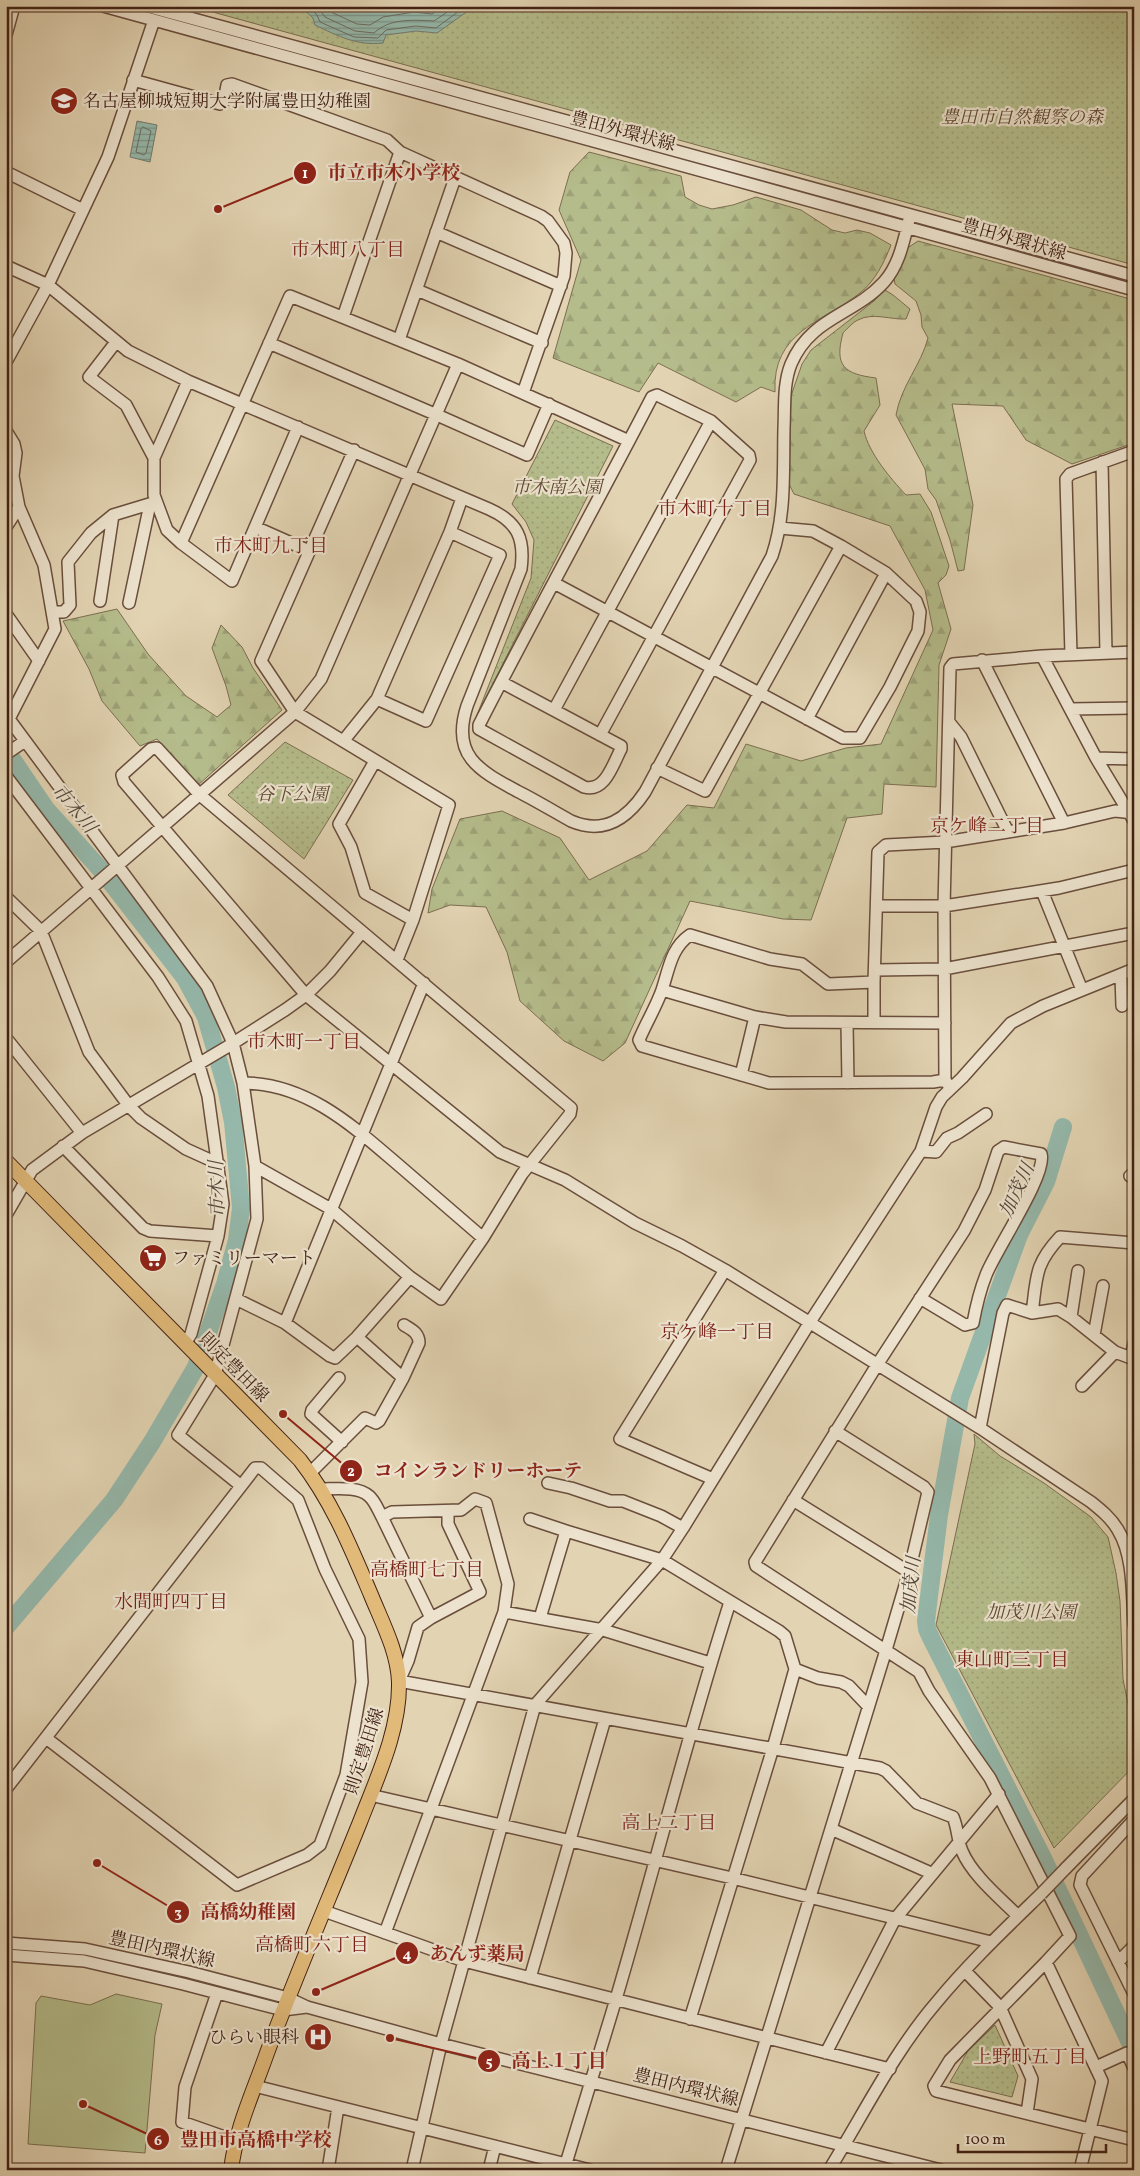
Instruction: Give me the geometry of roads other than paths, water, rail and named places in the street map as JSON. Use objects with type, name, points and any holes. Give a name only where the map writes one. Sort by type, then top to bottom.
[{"type":"main road","name":"則定豊田線","points":[[6,1161],[300,1460],[310,1473],[321,1489],[348,1542],[387,1632],[399,1681],[398,1706],[394,1729],[370,1795],[255,2086],[236,2141],[231,2170]]},
{"type":"street","points":[[6,35],[14,6]]},
{"type":"street","name":"豊田外環状線","points":[[103,6],[158,12],[909,222],[1134,290]]},
{"type":"street","name":"豊田外環状線","points":[[146,6],[158,12]]},
{"type":"street","points":[[6,362],[48,285],[108,157],[158,12]]},
{"type":"street","points":[[133,80],[220,104],[224,101],[227,85],[232,84],[388,140],[400,152],[548,221],[564,243],[566,263],[561,286],[523,393]]},
{"type":"street","points":[[344,316],[400,152]]},
{"type":"street","points":[[6,172],[83,210]]},
{"type":"street","points":[[399,340],[455,178]]},
{"type":"street","points":[[6,266],[48,285],[128,351],[188,381],[354,450],[501,514],[508,520],[516,530],[522,549],[521,569],[462,720],[462,735],[470,759],[487,775],[571,821],[592,826],[605,825],[623,818],[637,805],[766,570],[780,528],[783,504],[785,388],[791,366],[801,346],[814,331],[861,302],[884,282],[898,261],[909,222]]},
{"type":"street","name":"豊田外環状線","points":[[909,222],[1134,276]]},
{"type":"street","points":[[436,232],[561,286]]},
{"type":"street","points":[[417,290],[542,343]]},
{"type":"street","points":[[181,543],[244,404],[290,296],[344,316],[458,364],[629,441]]},
{"type":"street","points":[[116,342],[90,377],[126,405],[154,458]]},
{"type":"street","points":[[269,343],[527,455],[549,404]]},
{"type":"street","points":[[6,962],[295,712],[321,679],[458,364]]},
{"type":"street","points":[[129,603],[153,503],[154,458],[188,381]]},
{"type":"street","points":[[501,682],[554,710],[600,735],[621,746],[604,781],[593,788],[588,788],[479,729],[501,682],[652,397],[657,395],[711,420],[749,455],[750,460],[600,735]]},
{"type":"street","points":[[554,710],[711,420]]},
{"type":"street","points":[[153,503],[167,530],[232,582],[298,427]]},
{"type":"street","points":[[6,431],[14,444],[16,453],[13,476],[19,507],[44,565],[55,629],[8,717],[22,743],[206,986],[243,1083],[255,1166],[257,1219],[215,1375],[178,1435],[240,1485]]},
{"type":"street","points":[[354,450],[260,661],[295,712],[449,805],[413,920],[397,960]]},
{"type":"street","points":[[1071,654],[1066,479],[1070,474],[1134,451]]},
{"type":"street","points":[[1102,462],[1106,653]]},
{"type":"street","points":[[344,740],[377,699],[450,532],[462,498]]},
{"type":"street","points":[[52,612],[64,612],[70,605],[68,562],[91,533],[113,515],[153,503]]},
{"type":"street","points":[[6,528],[19,507]]},
{"type":"street","points":[[100,601],[113,515]]},
{"type":"street","points":[[255,527],[309,551]]},
{"type":"street","points":[[554,583],[713,666],[843,738],[860,738],[890,687],[918,631],[920,612],[916,602],[886,573],[841,546],[813,531],[780,528]]},
{"type":"street","points":[[377,699],[426,721],[500,555],[450,532]]},
{"type":"street","points":[[657,768],[705,791],[841,546]]},
{"type":"street","points":[[807,719],[886,573]]},
{"type":"street","points":[[6,614],[39,661]]},
{"type":"street","points":[[948,1084],[945,1023],[944,906],[951,666],[982,660],[1134,652]]},
{"type":"street","points":[[1042,656],[1096,758],[1132,815]]},
{"type":"street","points":[[982,660],[1064,822]]},
{"type":"street","points":[[1070,709],[1134,708]]},
{"type":"street","points":[[949,722],[961,738],[1008,832]]},
{"type":"street","points":[[6,754],[22,743]]},
{"type":"street","points":[[255,1166],[331,1209],[410,1277],[441,1300],[483,1238],[522,1174],[531,1166],[570,1114],[571,1108],[200,795],[157,748],[151,749],[122,775],[124,782],[306,995],[500,1152],[531,1166],[564,1180],[635,1224],[682,1246],[726,1270],[980,1428],[1091,1502],[1113,1523],[1123,1540],[1134,1625]]},
{"type":"street","points":[[1096,758],[1134,759]]},
{"type":"street","points":[[375,761],[339,824],[351,847],[365,893],[413,920]]},
{"type":"street","points":[[6,776],[93,886],[158,977],[186,1021],[201,1062],[219,1164],[223,1204],[218,1236],[191,1334],[185,1344]]},
{"type":"street","points":[[6,798],[17,791]]},
{"type":"street","points":[[874,1022],[878,852],[880,848],[886,845],[945,842],[1064,822],[1115,811],[1132,815]]},
{"type":"street","points":[[877,906],[944,906],[1042,891],[1134,870]]},
{"type":"street","points":[[1042,891],[1082,990]]},
{"type":"street","points":[[6,897],[41,931],[89,1052],[129,1106],[141,1118],[186,1149],[219,1164]]},
{"type":"street","points":[[6,1215],[32,1170],[82,1133],[230,1045],[306,995],[330,971],[362,932]]},
{"type":"street","points":[[876,970],[944,969],[1134,933]]},
{"type":"street","points":[[874,982],[828,984],[802,964],[763,957],[690,935],[683,940],[670,961],[662,990],[639,1040],[639,1045],[769,1083],[933,1082],[948,1084]]},
{"type":"street","points":[[412,2170],[441,2044],[535,1705],[662,1560],[810,1322],[921,1151],[936,1107],[948,1084],[1011,1023],[1027,1013],[1121,976],[1134,969]]},
{"type":"street","points":[[1121,976],[1122,1006]]},
{"type":"street","points":[[285,1323],[424,984]]},
{"type":"street","points":[[662,990],[754,1017],[786,1022],[945,1023]]},
{"type":"street","points":[[741,1075],[754,1017]]},
{"type":"street","points":[[847,1023],[848,1084]]},
{"type":"street","points":[[6,1038],[82,1133]]},
{"type":"street","points":[[243,1083],[274,1085],[310,1098],[338,1115],[363,1134],[483,1238]]},
{"type":"street","points":[[921,1151],[936,1152],[947,1138],[958,1133],[986,1114]]},
{"type":"street","points":[[63,1146],[143,1228],[150,1231],[218,1236]]},
{"type":"street","points":[[920,1298],[965,1325],[973,1323],[986,1276],[1037,1180],[1042,1158],[1041,1154],[1004,1147],[998,1151],[976,1210],[835,1431],[755,1562],[756,1566],[919,1672],[929,1691],[990,1778],[1070,1936],[950,2060],[934,2086],[936,2091],[1134,2140]]},
{"type":"street","points":[[1032,1313],[1039,1265],[1045,1253],[1060,1237],[1134,1244]]},
{"type":"street","points":[[713,1479],[620,1439],[726,1270]]},
{"type":"street","points":[[1071,1317],[1078,1271]]},
{"type":"street","points":[[236,1299],[285,1323],[335,1358],[357,1337],[410,1277]]},
{"type":"street","points":[[1094,1335],[1103,1286]]},
{"type":"street","points":[[980,1428],[1003,1313],[1007,1305],[1032,1313],[1058,1309],[1115,1352],[1132,1359],[1134,1343]]},
{"type":"street","points":[[310,1473],[365,1418],[376,1423],[380,1421],[419,1343],[416,1333],[404,1325]]},
{"type":"street","points":[[357,1337],[403,1378]]},
{"type":"street","points":[[1082,1386],[1115,1352]]},
{"type":"street","points":[[339,1378],[312,1410],[311,1414],[342,1442]]},
{"type":"street","points":[[726,2170],[886,1650],[909,1572],[928,1492],[924,1487],[835,1431]]},
{"type":"street","points":[[6,1789],[255,1468],[261,1468],[298,1500],[325,1569],[359,1639],[362,1682],[346,1775],[320,1845],[307,1855],[237,1885],[46,1738]]},
{"type":"street","points":[[548,1482],[610,1501],[623,1501],[661,1516],[683,1528]]},
{"type":"street","points":[[321,1489],[353,1490],[365,1493],[374,1501],[431,1618]]},
{"type":"street","points":[[382,1517],[392,1512],[448,1512],[460,1510],[475,1500],[486,1503],[508,1584],[504,1612],[385,1933]]},
{"type":"street","points":[[793,1500],[909,1572]]},
{"type":"street","points":[[448,1512],[448,1524],[480,1592],[418,1627],[408,1662],[399,1681],[880,1768],[886,1771],[917,1803],[953,1817],[958,1830],[958,1841],[963,1853],[985,1883],[1018,1916]]},
{"type":"street","points":[[530,1519],[662,1560],[780,1631],[785,1636],[794,1669],[690,2019]]},
{"type":"street","points":[[540,1618],[566,1531]]},
{"type":"street","points":[[565,2167],[589,2081],[615,2000],[710,1663],[730,1602]]},
{"type":"street","points":[[504,1612],[602,1630],[710,1663]]},
{"type":"street","points":[[794,1669],[818,1678],[841,1682],[849,1686],[868,1706]]},
{"type":"street","points":[[530,1978],[571,1842],[605,1719]]},
{"type":"street","points":[[826,2053],[895,1919],[999,1794]]},
{"type":"street","points":[[370,1795],[502,1827],[732,1878],[991,1942]]},
{"type":"street","points":[[829,2170],[905,2044],[935,2004],[991,1942],[1134,1799]]},
{"type":"street","points":[[1134,1823],[1130,1824],[1082,1876],[1080,1885],[1134,1994]]},
{"type":"street","points":[[831,1829],[932,1873]]},
{"type":"street","points":[[324,1911],[464,1962],[890,2069]]},
{"type":"street","name":"豊田内環状線","points":[[6,1943],[85,1949],[190,1972],[286,2004]]},
{"type":"street","points":[[1118,1962],[1134,1946]]},
{"type":"street","name":"豊田内環状線","points":[[6,1955],[84,1961],[217,1993],[306,2007],[441,2044],[941,2170]]},
{"type":"street","points":[[1046,1962],[1102,2081],[1080,2170]]},
{"type":"street","points":[[965,1972],[1000,2007],[1032,2079],[1027,2113]]},
{"type":"street","points":[[217,1993],[185,2087],[182,2122],[236,2141]]},
{"type":"street","points":[[1096,2067],[1127,2053],[1134,2068]]},
{"type":"street","points":[[255,2086],[495,2146],[565,2167],[590,2170]]},
{"type":"street","points":[[328,2170],[338,2106]]},
{"type":"street","points":[[489,2170],[495,2146]]},
{"type":"water","points":[[300,6],[479,6],[472,8],[437,33],[416,31],[386,35],[383,43],[374,44],[356,42],[315,25],[313,18]]},
{"type":"water","points":[[137,121],[157,125],[150,162],[130,157]]},
{"type":"waterway","name":"市木川","points":[[6,750],[46,809],[102,871],[185,978],[206,1017],[226,1087],[233,1122],[241,1208],[237,1240],[225,1284],[196,1367],[152,1442],[114,1500],[6,1627]]},
{"type":"waterway","name":"加茂川","points":[[1063,1127],[1046,1182],[1019,1235],[960,1398],[939,1515],[926,1621],[932,1640],[1043,1858],[1134,2051]]},
{"type":"place","name":"名古屋柳城短期大学附属豊田幼稚園","points":[[64,101]]},
{"type":"place","name":"市立市木小学校","points":[[218,209]]},
{"type":"place","name":"ファミリーマート","points":[[153,1258]]},
{"type":"place","name":"コインランドリーホーテ","points":[[283,1414]]},
{"type":"place","name":"高橋幼稚園","points":[[97,1863]]},
{"type":"place","name":"あんず薬局","points":[[316,1992]]},
{"type":"place","name":"ひらい眼科","points":[[318,2037]]},
{"type":"place","name":"高上１丁目","points":[[390,2038]]},
{"type":"place","name":"豊田市高橋中学校","points":[[83,2104]]},
{"type":"district","name":"市木町八丁目","points":[[348,249]]},
{"type":"district","name":"市木町十丁目","points":[[715,508]]},
{"type":"district","name":"市木町九丁目","points":[[271,545]]},
{"type":"district","name":"京ケ峰二丁目","points":[[987,825]]},
{"type":"district","name":"市木町一丁目","points":[[304,1041]]},
{"type":"district","name":"京ケ峰一丁目","points":[[717,1331]]},
{"type":"district","name":"高橋町七丁目","points":[[427,1569]]},
{"type":"district","name":"水間町四丁目","points":[[171,1601]]},
{"type":"district","name":"東山町三丁目","points":[[1012,1659]]},
{"type":"district","name":"高上二丁目","points":[[669,1822]]},
{"type":"district","name":"高橋町六丁目","points":[[312,1944]]},
{"type":"district","name":"上野町五丁目","points":[[1030,2056]]},
{"type":"park label","name":"豊田市自然観察の森","points":[[1022,117]]},
{"type":"park label","name":"市木南公園","points":[[557,487]]},
{"type":"park label","name":"谷下公園","points":[[292,794]]},
{"type":"park label","name":"加茂川公園","points":[[1031,1612]]}]
